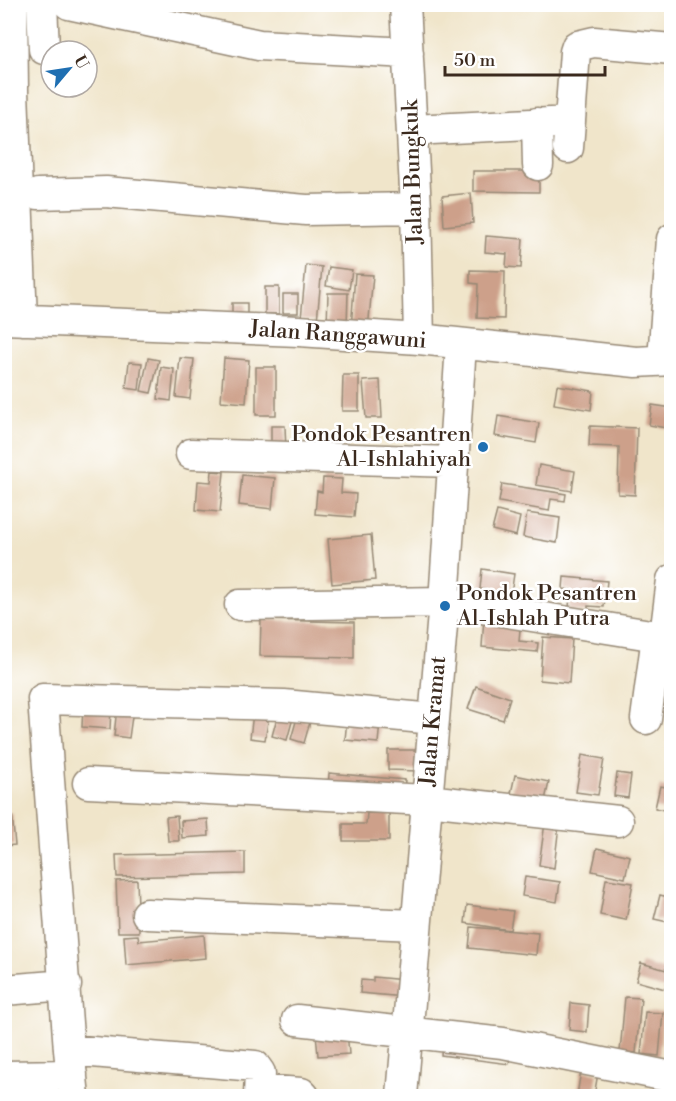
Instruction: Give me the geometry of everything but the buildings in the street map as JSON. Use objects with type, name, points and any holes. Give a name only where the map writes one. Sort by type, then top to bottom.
[{"type":"street","points":[[12,4],[13,91],[27,320]]},
{"type":"street","points":[[42,4],[44,39]]},
{"type":"street","points":[[69,4],[186,17],[259,45],[408,53]]},
{"type":"street","name":"Jalan Bungkuk","points":[[405,4],[416,208],[419,339]]},
{"type":"street","points":[[412,130],[537,123],[568,135],[575,52],[579,45],[594,42],[672,49]]},
{"type":"street","points":[[537,123],[538,165]]},
{"type":"street","points":[[39,195],[106,192],[306,210],[416,208]]},
{"type":"street","points":[[667,360],[672,239]]},
{"type":"street","name":"Jalan Ranggawuni","points":[[27,320],[419,339],[636,362],[667,360]]},
{"type":"street","name":"Jalan Kramat","points":[[402,1096],[444,602],[461,345]]},
{"type":"street","points":[[190,454],[453,462]]},
{"type":"street","points":[[240,605],[444,602],[657,636],[664,633],[666,628],[672,580]]},
{"type":"street","points":[[646,719],[657,636]]},
{"type":"street","points":[[75,1069],[43,699],[284,705],[434,719]]},
{"type":"street","points":[[88,783],[427,800],[618,821]]},
{"type":"street","points":[[147,914],[416,925]]},
{"type":"street","points":[[4,990],[66,985]]},
{"type":"street","points":[[297,1020],[503,1043],[672,1077]]},
{"type":"street","points":[[4,1076],[75,1069],[126,1056],[255,1066],[260,1073],[259,1094],[301,1093],[304,1096]]},
{"type":"place","name":"Pondok Pesantren Al-Ishlahiyah","points":[[483,447]]},
{"type":"place","name":"Pondok Pesantren Al-Ishlah Putra","points":[[445,606]]}]
